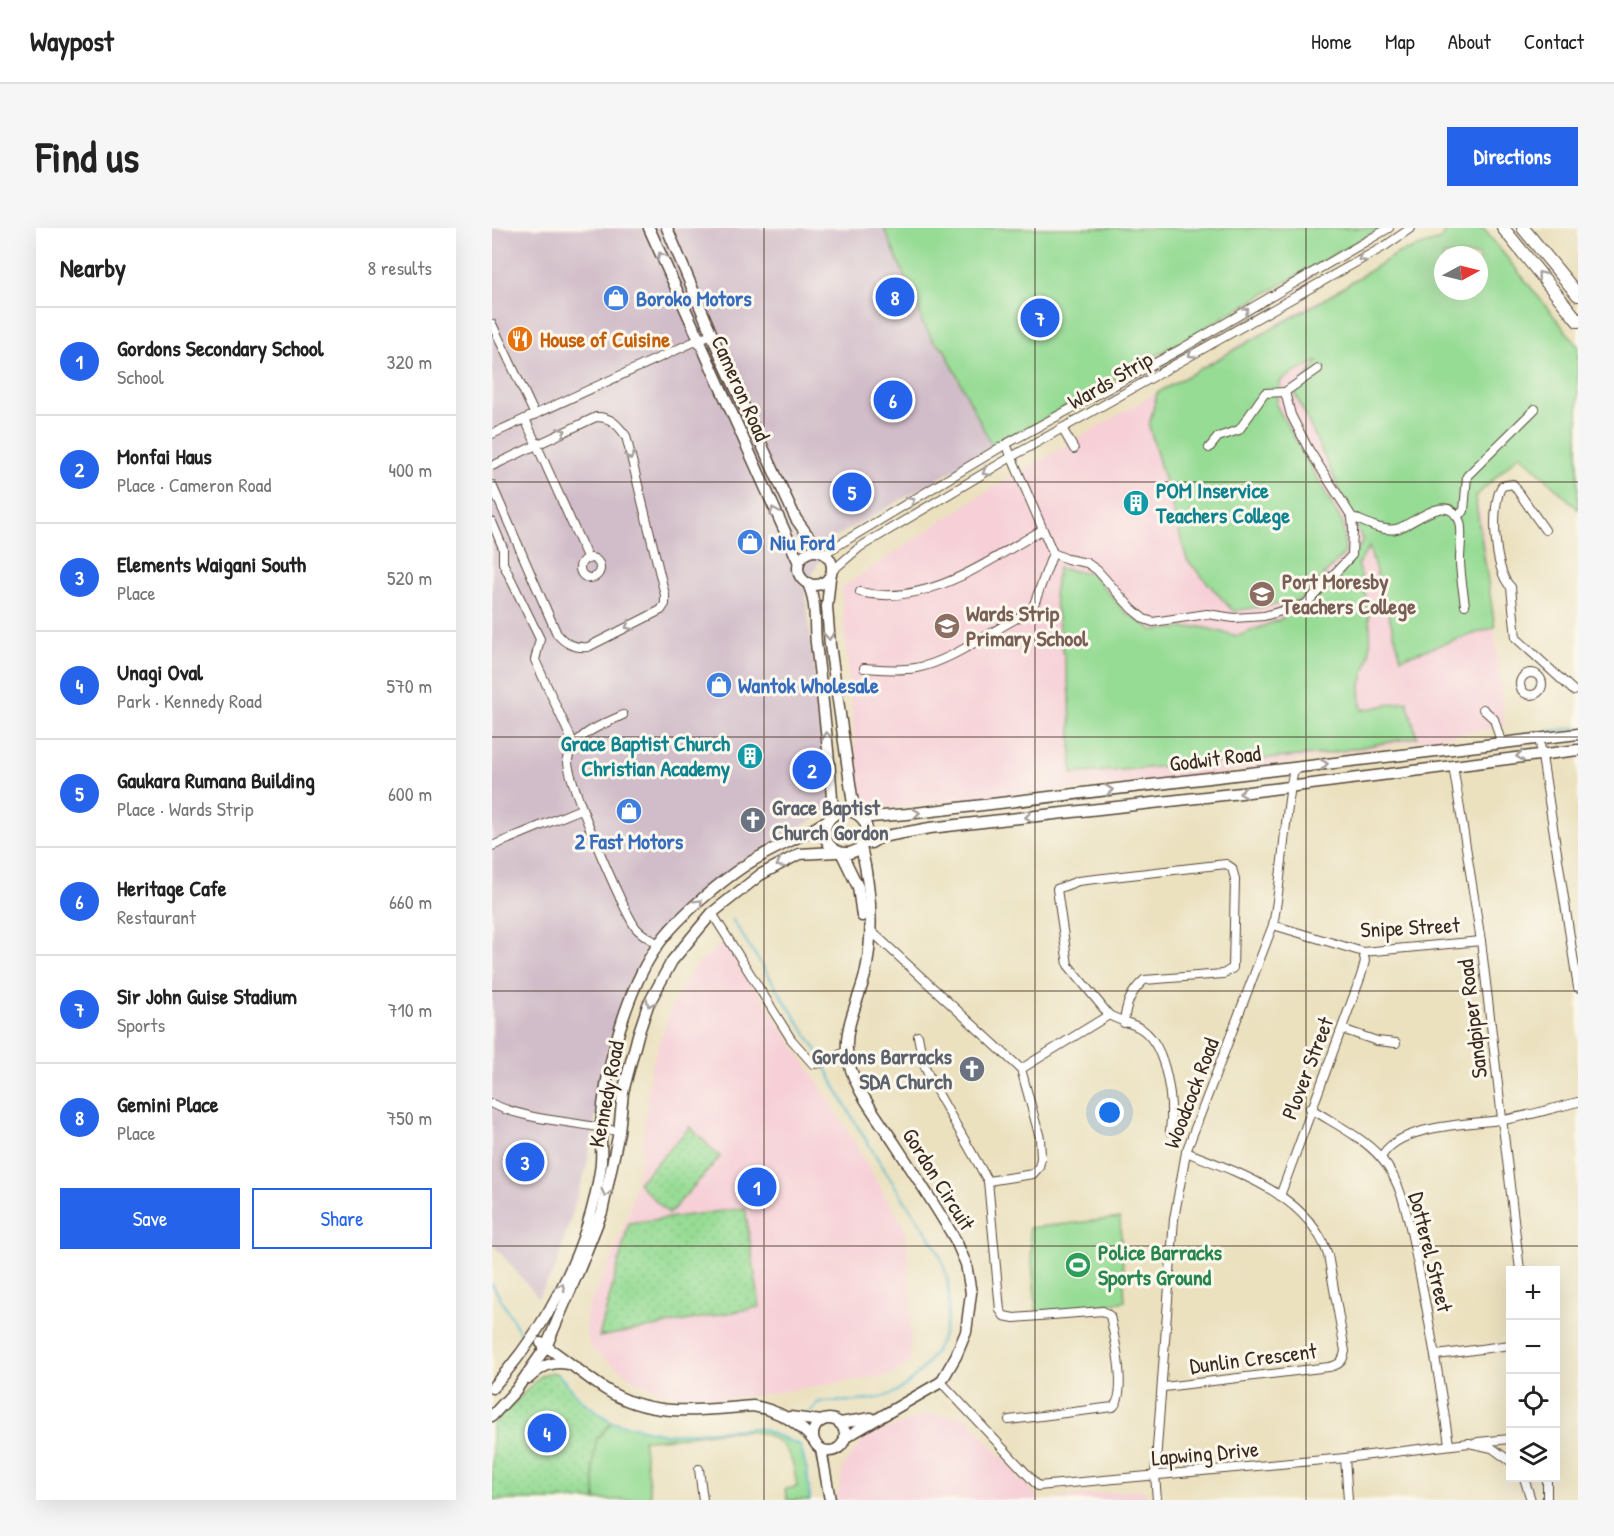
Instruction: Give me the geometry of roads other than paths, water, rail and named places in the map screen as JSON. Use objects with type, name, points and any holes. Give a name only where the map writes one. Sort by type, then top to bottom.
[{"type":"highway","points":[[1503,228],[1578,321]]},
{"type":"highway","points":[[1523,228],[1578,295]]},
{"type":"main road","name":"Cameron Road","points":[[649,228],[799,563]]},
{"type":"main road","name":"Cameron Road","points":[[667,228],[711,334],[796,519],[822,552]]},
{"type":"main road","points":[[822,552],[831,559],[827,607],[830,645],[856,813],[866,824],[863,845],[854,852],[839,853],[825,837],[831,817],[830,767],[816,640],[816,608],[808,584],[799,574],[799,563],[804,554],[822,552]]},
{"type":"main road","points":[[808,584],[820,585],[831,574]]},
{"type":"main road","name":"Godwit Road","points":[[856,813],[871,817],[907,814],[1578,734]]},
{"type":"main road","name":"Godwit Road","points":[[863,845],[881,837],[930,828],[1241,793],[1578,750]]},
{"type":"main road","points":[[831,817],[842,811],[856,813]]},
{"type":"main road","name":"Kennedy Road","points":[[492,1388],[533,1338],[562,1284],[593,1205],[603,1150],[601,1127],[617,1034],[658,944],[710,892],[735,873],[831,817]]},
{"type":"main road","name":"Gordon Circuit","points":[[863,845],[868,874],[869,928],[866,969],[851,1017],[847,1051],[849,1065],[864,1096],[938,1211],[966,1264],[971,1293],[966,1332],[941,1382]]},
{"type":"main road","name":"Kennedy Road","points":[[492,1416],[516,1390],[546,1347],[602,1212],[619,1132],[630,1060],[648,1005],[672,961],[712,913],[746,885],[786,860],[807,853],[839,853]]},
{"type":"main road","name":"Gordon Circuit","points":[[839,853],[858,888],[862,919],[869,928]]},
{"type":"main road","points":[[560,1311],[555,1337],[556,1345],[570,1364]]},
{"type":"main road","points":[[533,1338],[607,1390],[640,1405],[687,1412],[753,1406],[786,1417],[821,1421],[831,1419],[840,1423],[877,1417]]},
{"type":"main road","points":[[516,1390],[539,1368],[557,1361],[570,1364]]},
{"type":"main road","points":[[826,1474],[837,1449],[846,1437],[941,1382]]},
{"type":"main road","points":[[786,1417],[817,1445],[837,1449]]},
{"type":"main road","points":[[821,1421],[814,1430],[826,1474],[830,1500]]},
{"type":"main road","points":[[840,1423],[846,1437]]},
{"type":"street","name":"Wards Strip","points":[[822,552],[1006,444],[1181,349],[1389,228]]},
{"type":"street","name":"Wards Strip","points":[[831,574],[860,547],[1012,456],[1385,246],[1412,228]]},
{"type":"street","points":[[492,324],[535,415]]},
{"type":"street","points":[[492,434],[711,334]]},
{"type":"street","points":[[1209,448],[1218,437],[1239,430],[1265,393],[1285,392],[1318,369]]},
{"type":"street","points":[[1006,444],[1053,553],[1066,560],[1087,563],[1097,570],[1143,619],[1153,622],[1207,614],[1234,618],[1264,616],[1306,604],[1352,555],[1354,537],[1352,518],[1291,415],[1285,392]]},
{"type":"street","points":[[1456,516],[1464,512],[1467,476],[1535,409]]},
{"type":"street","points":[[492,466],[596,417],[606,417],[617,424],[626,436],[665,604],[661,609],[588,647],[579,648],[566,644],[557,634],[492,485]]},
{"type":"street","points":[[525,419],[588,559]]},
{"type":"street","points":[[1062,428],[1074,449]]},
{"type":"street","points":[[1545,530],[1513,484],[1502,486],[1497,494],[1496,530],[1505,582],[1511,587],[1516,638],[1574,691]]},
{"type":"street","points":[[1352,518],[1392,529],[1403,527],[1421,514],[1433,510],[1449,510],[1461,525],[1460,560],[1465,605]]},
{"type":"street","points":[[492,522],[502,548],[503,563],[525,613],[540,639],[535,660],[575,747]]},
{"type":"street","points":[[861,592],[881,597],[914,594],[951,580],[1042,530]]},
{"type":"street","points":[[864,668],[892,670],[917,668],[938,662],[1025,614],[1033,607],[1053,553]]},
{"type":"street","points":[[1520,665],[1525,674]]},
{"type":"street","points":[[1540,677],[1547,667]]},
{"type":"street","points":[[1534,673],[1540,677],[1542,686],[1539,692],[1527,694],[1520,686],[1520,679],[1525,674],[1534,673]]},
{"type":"street","points":[[1483,709],[1494,719],[1501,742]]},
{"type":"street","points":[[623,715],[583,734],[568,759],[569,773],[581,809],[635,927],[658,944]]},
{"type":"street","points":[[1539,737],[1578,988]]},
{"type":"street","name":"Sandpiper Road","points":[[1453,765],[1481,941],[1520,1266]]},
{"type":"street","name":"Woodcock Road","points":[[1157,1500],[1155,1475],[1164,1387],[1174,1219],[1186,1152],[1273,925],[1280,889],[1290,785],[1294,768]]},
{"type":"street","points":[[492,846],[581,809]]},
{"type":"street","points":[[1124,1023],[1126,1003],[1144,980],[1223,974],[1233,968],[1235,879],[1232,868],[1226,864],[1078,881],[1057,889],[1068,965],[1109,1015],[1124,1023],[1141,1028],[1154,1040],[1173,1111],[1170,1131]]},
{"type":"street","points":[[712,913],[791,1039],[813,1064],[821,1063],[847,1051]]},
{"type":"street","name":"Snipe Street","points":[[1273,925],[1363,952],[1481,941]]},
{"type":"street","points":[[869,928],[1021,1069],[1040,1138],[1039,1167],[1033,1174],[988,1181]]},
{"type":"street","name":"Plover Street","points":[[1280,1196],[1310,1108],[1364,967],[1363,952]]},
{"type":"street","points":[[1021,1069],[1109,1015]]},
{"type":"street","points":[[1342,1029],[1377,1041],[1396,1043]]},
{"type":"street","points":[[918,1036],[923,1062],[931,1081],[988,1181],[1000,1310],[1004,1316],[1014,1318],[1107,1312],[1112,1327],[1120,1391],[1119,1400],[1113,1407],[1009,1420]]},
{"type":"street","points":[[1381,1158],[1392,1143],[1417,1134],[1456,1123],[1502,1120],[1578,1102]]},
{"type":"street","points":[[492,1104],[523,1117],[601,1127],[619,1132]]},
{"type":"street","name":"Dotterel Street","points":[[1310,1108],[1381,1158],[1399,1191],[1406,1213],[1437,1355],[1449,1444]]},
{"type":"street","name":"Dunlin Crescent","points":[[1164,1387],[1313,1370],[1338,1365],[1344,1359],[1345,1351],[1339,1304],[1324,1242],[1309,1222],[1280,1196],[1241,1173],[1186,1152]]},
{"type":"street","points":[[1437,1355],[1506,1346]]},
{"type":"street","name":"Lapwing Drive","points":[[941,1382],[1038,1486],[1345,1458],[1449,1444],[1469,1443],[1492,1448],[1506,1458]]},
{"type":"street","points":[[1469,1443],[1506,1439]]},
{"type":"street","points":[[1345,1458],[1348,1500]]},
{"type":"street","points":[[699,1469],[703,1500]]},
{"type":"street","points":[[1525,1482],[1531,1500]]},
{"type":"street","points":[[1547,1482],[1547,1500]]},
{"type":"waterway","points":[[1549,731],[1578,728]]},
{"type":"waterway","points":[[732,919],[821,1057]]},
{"type":"waterway","points":[[811,1411],[819,1402],[870,1400],[896,1392],[908,1384],[920,1372],[939,1345],[947,1322],[949,1299],[940,1254],[862,1134],[826,1068]]},
{"type":"waterway","points":[[492,1284],[522,1336]]},
{"type":"waterway","points":[[558,1374],[581,1400],[612,1422],[665,1434],[758,1428],[800,1445],[807,1470],[810,1500]]},
{"type":"place","name":"Gemini Place","points":[[895,297]]},
{"type":"place","name":"Boroko Motors","points":[[616,298]]},
{"type":"place","name":"Sir John Guise Stadium","points":[[1040,318]]},
{"type":"place","name":"House of Cuisine","points":[[520,339]]},
{"type":"place","name":"Heritage Cafe","points":[[893,400]]},
{"type":"place","name":"Gaukara Rumana Building","points":[[852,492]]},
{"type":"place","name":"POM Inservice Teachers College","points":[[1136,503]]},
{"type":"place","name":"Niu Ford","points":[[750,542]]},
{"type":"place","name":"Port Moresby Teachers College","points":[[1262,594]]},
{"type":"place","name":"Wards Strip Primary School","points":[[947,626]]},
{"type":"place","name":"Wantok Wholesale","points":[[719,685]]},
{"type":"place","name":"Grace Baptist Church Christian Academy","points":[[750,756]]},
{"type":"place","name":"Monfai Haus","points":[[812,770]]},
{"type":"place","name":"2 Fast Motors","points":[[629,811]]},
{"type":"place","name":"Grace Baptist Church Gordon","points":[[753,820]]},
{"type":"place","name":"Gordons Barracks SDA Church","points":[[972,1069]]},
{"type":"place","name":"Elements Waigani South","points":[[525,1162]]},
{"type":"place","name":"Gordons Secondary School","points":[[757,1187]]},
{"type":"place","name":"Police Barracks Sports Ground","points":[[1078,1265]]},
{"type":"place","name":"Unagi Oval","points":[[547,1433]]}]
